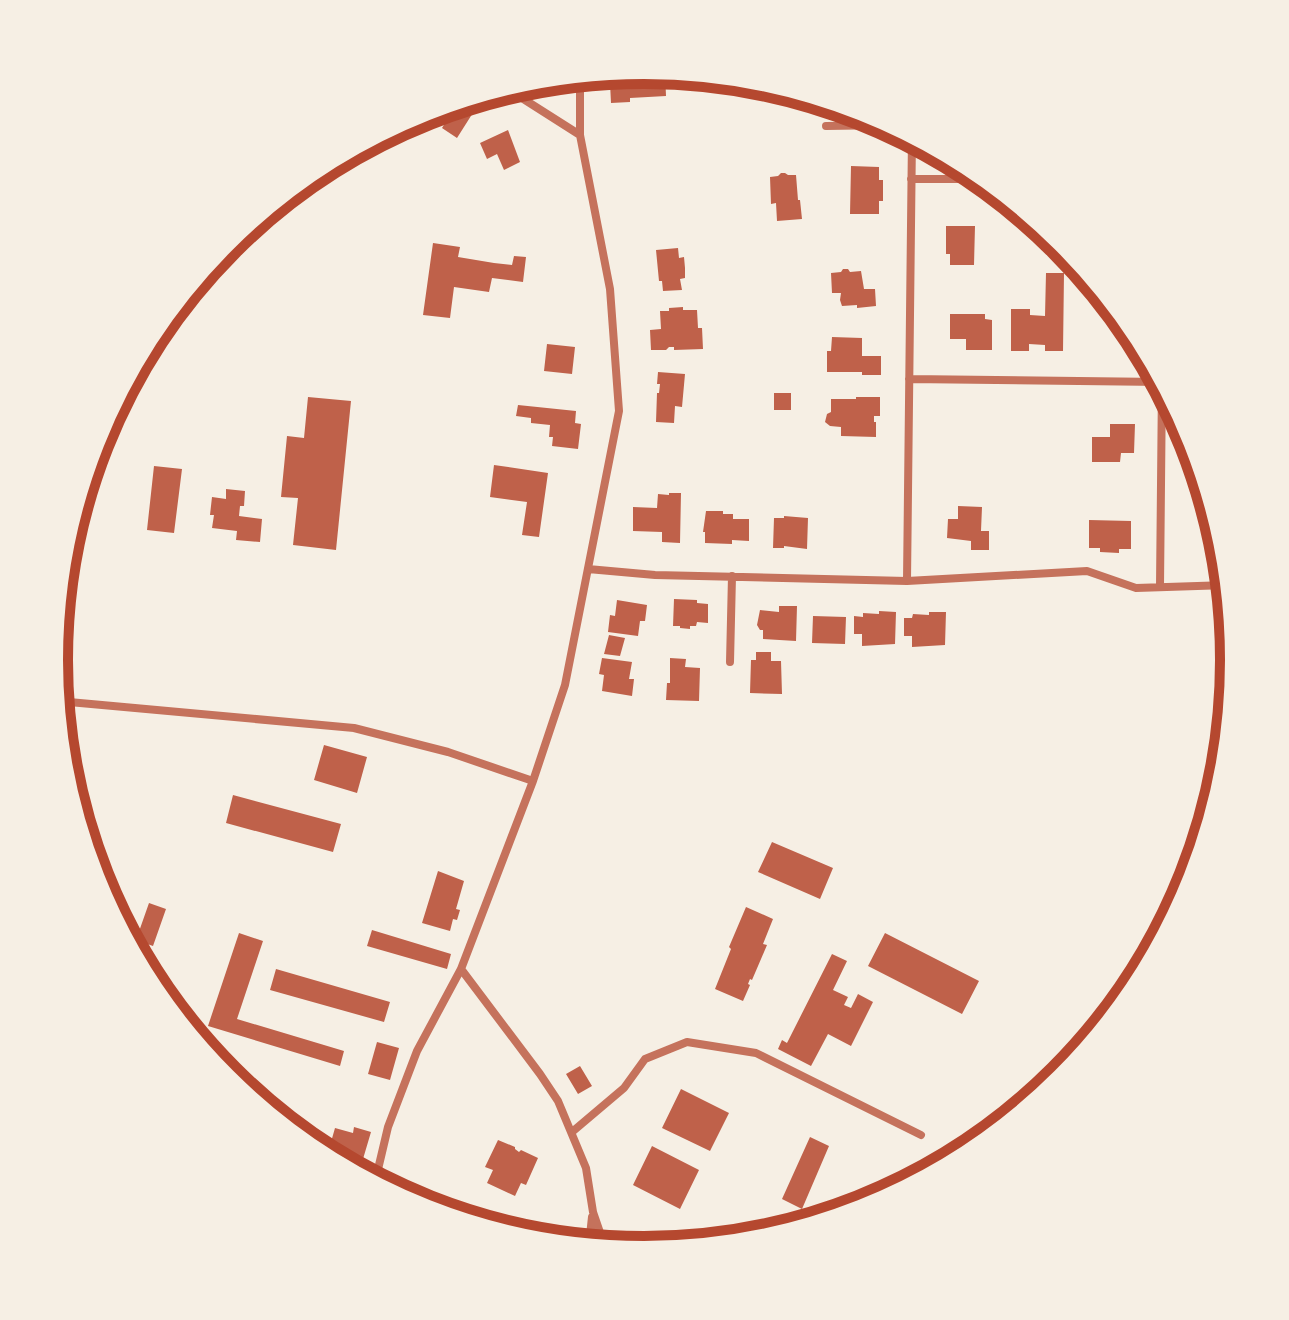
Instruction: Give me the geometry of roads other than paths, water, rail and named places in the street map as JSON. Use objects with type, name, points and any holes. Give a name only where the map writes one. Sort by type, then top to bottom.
[{"type":"street","points":[[378,1170],[388,1127],[417,1051],[461,969],[533,781],[565,685],[619,411],[610,289],[580,135],[580,87]]},
{"type":"street","points":[[521,97],[580,135]]},
{"type":"street","points":[[826,126],[861,125]]},
{"type":"street","points":[[907,581],[912,150]]},
{"type":"street","points":[[911,179],[962,179]]},
{"type":"street","points":[[909,379],[1149,382]]},
{"type":"street","points":[[1160,587],[1162,405]]},
{"type":"street","points":[[588,569],[655,575],[907,581],[1087,571],[1136,588],[1216,585]]},
{"type":"street","points":[[730,662],[732,576]]},
{"type":"street","points":[[69,702],[354,728],[448,752],[533,781]]},
{"type":"street","points":[[461,969],[558,1101],[586,1168],[593,1212],[601,1235]]},
{"type":"street","points":[[572,1132],[624,1088],[645,1059],[687,1042],[756,1053],[921,1135]]},
{"type":"street","points":[[590,1234],[593,1212]]}]
